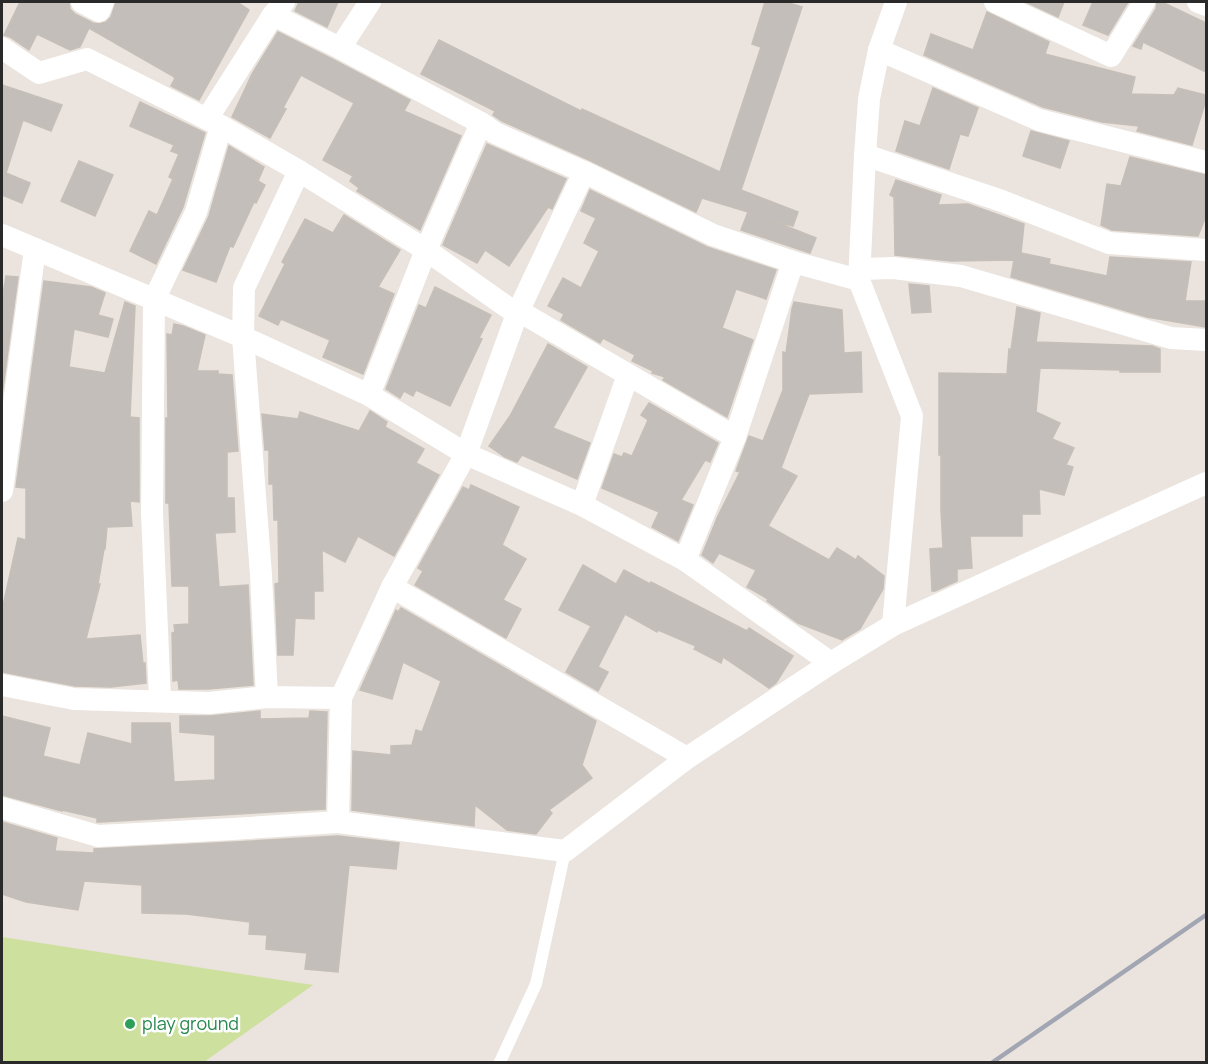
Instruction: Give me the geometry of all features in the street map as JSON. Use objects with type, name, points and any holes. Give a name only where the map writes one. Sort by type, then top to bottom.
[{"type":"street","points":[[82,2],[99,11],[103,2]]},
{"type":"street","points":[[340,48],[370,2]]},
{"type":"street","points":[[893,626],[912,416],[860,274],[869,99],[879,50],[897,2]]},
{"type":"street","points":[[995,2],[1111,56],[1144,2]]},
{"type":"street","points":[[1198,2],[1206,5]]},
{"type":"street","points":[[160,700],[152,513],[154,300],[196,212],[214,122],[278,8],[340,48],[481,123],[495,133],[584,172],[713,235],[793,262],[860,274],[893,268],[961,276],[1171,338],[1206,340]]},
{"type":"street","points":[[2,48],[39,73],[87,59],[214,122],[299,171],[426,250],[517,315],[524,314],[735,437]]},
{"type":"street","points":[[879,50],[1039,120],[1206,162]]},
{"type":"street","points":[[369,395],[426,250],[481,123]]},
{"type":"street","points":[[865,155],[1002,201],[1109,243],[1206,250]]},
{"type":"street","points":[[267,697],[261,575],[243,337],[244,288],[299,171]]},
{"type":"street","points":[[338,822],[342,698],[392,587],[466,454],[517,315],[584,172]]},
{"type":"street","points":[[2,235],[243,337],[369,395],[466,454],[582,505],[685,560],[831,663]]},
{"type":"street","points":[[2,491],[35,249]]},
{"type":"street","points":[[685,560],[735,437],[793,262]]},
{"type":"street","points":[[582,505],[628,375]]},
{"type":"street","points":[[2,808],[98,836],[338,822],[565,851],[687,758],[831,663],[893,626],[1206,483]]},
{"type":"street","points":[[392,587],[687,758]]},
{"type":"street","points":[[2,685],[74,699],[209,703],[267,697],[342,698]]},
{"type":"lane","points":[[500,1062],[536,984],[565,851]]},
{"type":"green space","name":"play ground","points":[[2,937],[313,985],[204,1062],[2,1062]]},
{"type":"building","points":[[20,2],[69,2],[70,9],[75,14],[99,24],[111,17],[116,2],[237,2],[249,10],[199,100],[171,86],[175,78],[171,75],[89,28],[80,47],[70,50],[37,34],[29,50],[4,35]]},
{"type":"building","points":[[299,2],[338,2],[327,27],[295,11]]},
{"type":"building","points":[[765,2],[786,2],[802,7],[741,190],[798,212],[793,226],[773,221],[816,238],[810,253],[741,230],[748,212],[702,198],[696,212],[502,121],[493,115],[495,111],[421,74],[439,40],[581,111],[582,109],[720,172],[761,47],[752,44]]},
{"type":"building","points":[[1026,2],[1064,2],[1058,17]]},
{"type":"building","points":[[1093,2],[1128,2],[1108,35],[1083,25]]},
{"type":"building","points":[[1157,2],[1162,2],[1206,23],[1206,72],[1143,42],[1141,49],[1133,46],[1156,9]]},
{"type":"building","points":[[987,12],[1049,42],[1045,54],[1135,77],[1131,94],[1174,95],[1178,88],[1206,95],[1192,145],[1137,131],[1139,126],[1102,122],[1043,107],[924,55],[931,34],[973,50]]},
{"type":"building","points":[[278,32],[410,100],[404,111],[461,136],[420,230],[357,191],[359,188],[350,181],[353,176],[323,160],[354,103],[301,75],[270,138],[232,117],[252,74]]},
{"type":"building","points":[[2,85],[62,105],[51,131],[23,120],[6,173],[30,183],[22,203],[2,195]]},
{"type":"building","points":[[933,88],[978,108],[968,136],[960,134],[949,169],[896,151],[905,121],[920,126]]},
{"type":"building","points":[[140,102],[205,133],[183,207],[156,264],[130,251],[149,211],[157,215],[173,179],[169,177],[179,154],[171,151],[174,145],[130,126]]},
{"type":"building","points":[[1031,131],[1069,141],[1060,168],[1023,156]]},
{"type":"building","points":[[487,144],[566,179],[552,209],[548,207],[509,266],[485,250],[477,263],[443,245]]},
{"type":"building","points":[[229,146],[264,167],[258,181],[265,185],[256,203],[254,202],[233,247],[230,246],[216,282],[183,270],[209,216]]},
{"type":"building","points":[[1130,157],[1206,175],[1206,216],[1198,236],[1112,230],[1101,225],[1107,184],[1121,186]]},
{"type":"building","points":[[79,161],[113,175],[95,216],[61,201]]},
{"type":"building","points":[[896,180],[941,195],[938,205],[968,204],[1024,224],[1021,253],[1050,259],[1049,264],[1107,276],[1110,257],[1191,262],[1185,301],[1206,301],[1206,327],[1147,317],[1011,277],[1014,260],[951,261],[895,255],[894,197],[890,195]]},
{"type":"building","points":[[590,190],[707,247],[776,270],[766,299],[736,289],[722,328],[753,340],[727,417],[663,380],[665,377],[652,373],[653,371],[632,361],[635,355],[603,338],[600,343],[561,320],[564,314],[548,306],[563,278],[581,288],[599,251],[584,243],[596,218],[581,211]]},
{"type":"building","points":[[344,215],[400,250],[378,287],[394,294],[363,374],[323,357],[330,340],[281,319],[278,325],[259,316],[285,264],[282,262],[305,219],[333,233]]},
{"type":"building","points":[[6,276],[18,277],[2,395],[2,300]]},
{"type":"building","points":[[44,281],[91,287],[105,293],[98,315],[113,319],[108,337],[74,329],[69,367],[105,373],[125,302],[135,306],[130,417],[139,418],[139,502],[130,501],[132,526],[107,527],[98,584],[100,584],[86,639],[140,635],[146,683],[111,687],[75,686],[2,672],[2,610],[18,538],[26,540],[26,488],[16,487]]},
{"type":"building","points":[[909,284],[929,286],[931,312],[912,313]]},
{"type":"building","points":[[435,287],[491,315],[450,406],[416,390],[413,396],[404,391],[400,398],[386,389],[419,305],[426,308]]},
{"type":"building","points":[[794,302],[842,310],[844,353],[861,352],[862,392],[809,394],[781,468],[797,476],[768,526],[829,560],[837,548],[856,560],[858,556],[884,576],[883,589],[860,629],[842,640],[798,623],[767,601],[768,599],[747,587],[756,570],[719,553],[713,563],[702,555],[740,472],[736,471],[749,436],[763,441],[783,390],[783,352],[786,353]]},
{"type":"building","points":[[1017,307],[1040,313],[1036,342],[1152,346],[1160,349],[1160,372],[1040,368],[1036,412],[1060,423],[1052,439],[1074,448],[1066,465],[1073,467],[1064,495],[1039,489],[1040,514],[1022,514],[1022,536],[970,536],[972,568],[957,569],[957,581],[932,591],[930,549],[943,548],[941,455],[939,455],[939,373],[1007,374]]},
{"type":"building","points":[[174,324],[205,335],[197,371],[218,371],[218,374],[232,375],[238,451],[227,452],[227,498],[234,498],[235,532],[215,533],[219,587],[248,585],[253,685],[179,689],[178,680],[173,681],[172,633],[175,632],[174,625],[189,624],[189,586],[172,586],[169,503],[166,503],[167,334],[172,335]]},
{"type":"building","points":[[548,344],[587,367],[553,428],[590,443],[577,479],[522,455],[517,462],[489,446],[510,416]]},
{"type":"building","points":[[649,403],[718,443],[710,462],[705,460],[681,500],[693,505],[678,541],[652,527],[659,512],[602,488],[614,454],[622,457],[624,453],[632,456],[648,420],[641,415]]},
{"type":"building","points":[[370,411],[387,422],[385,427],[424,449],[416,463],[439,475],[394,556],[358,536],[345,562],[322,550],[323,591],[314,591],[314,619],[295,618],[293,655],[278,655],[275,584],[279,583],[278,520],[274,520],[273,484],[269,484],[269,450],[265,450],[262,414],[298,419],[300,412],[359,431]]},
{"type":"building","points":[[471,485],[519,507],[502,545],[526,559],[503,600],[521,609],[506,638],[415,585],[423,571],[418,568],[463,487],[469,490]]},
{"type":"building","points":[[583,565],[616,584],[624,570],[747,631],[749,628],[793,656],[776,683],[769,688],[723,657],[721,663],[694,649],[696,646],[658,630],[657,632],[625,614],[598,667],[608,672],[598,691],[566,672],[591,626],[559,610]]},
{"type":"building","points":[[401,608],[596,721],[582,765],[592,778],[549,810],[552,813],[536,834],[507,830],[475,805],[474,826],[352,810],[353,751],[391,755],[391,746],[412,745],[416,730],[422,732],[441,681],[403,662],[392,699],[360,690],[396,610],[398,612]]},
{"type":"building","points":[[260,711],[260,719],[309,718],[310,711],[327,712],[325,809],[97,822],[97,818],[2,795],[2,716],[50,728],[43,756],[80,765],[88,733],[132,744],[132,723],[170,723],[174,782],[215,780],[215,735],[180,732],[180,716],[210,716]]},
{"type":"building","points":[[2,822],[57,838],[55,851],[94,853],[94,849],[338,836],[399,843],[396,869],[349,865],[338,972],[305,969],[307,953],[266,949],[267,935],[249,934],[250,922],[186,914],[142,913],[142,885],[84,881],[78,910],[26,902],[2,894]]},
{"type":"railway","points":[[993,1062],[1206,915]]},
{"type":"place","name":"play ground","points":[[130,1024]]}]
